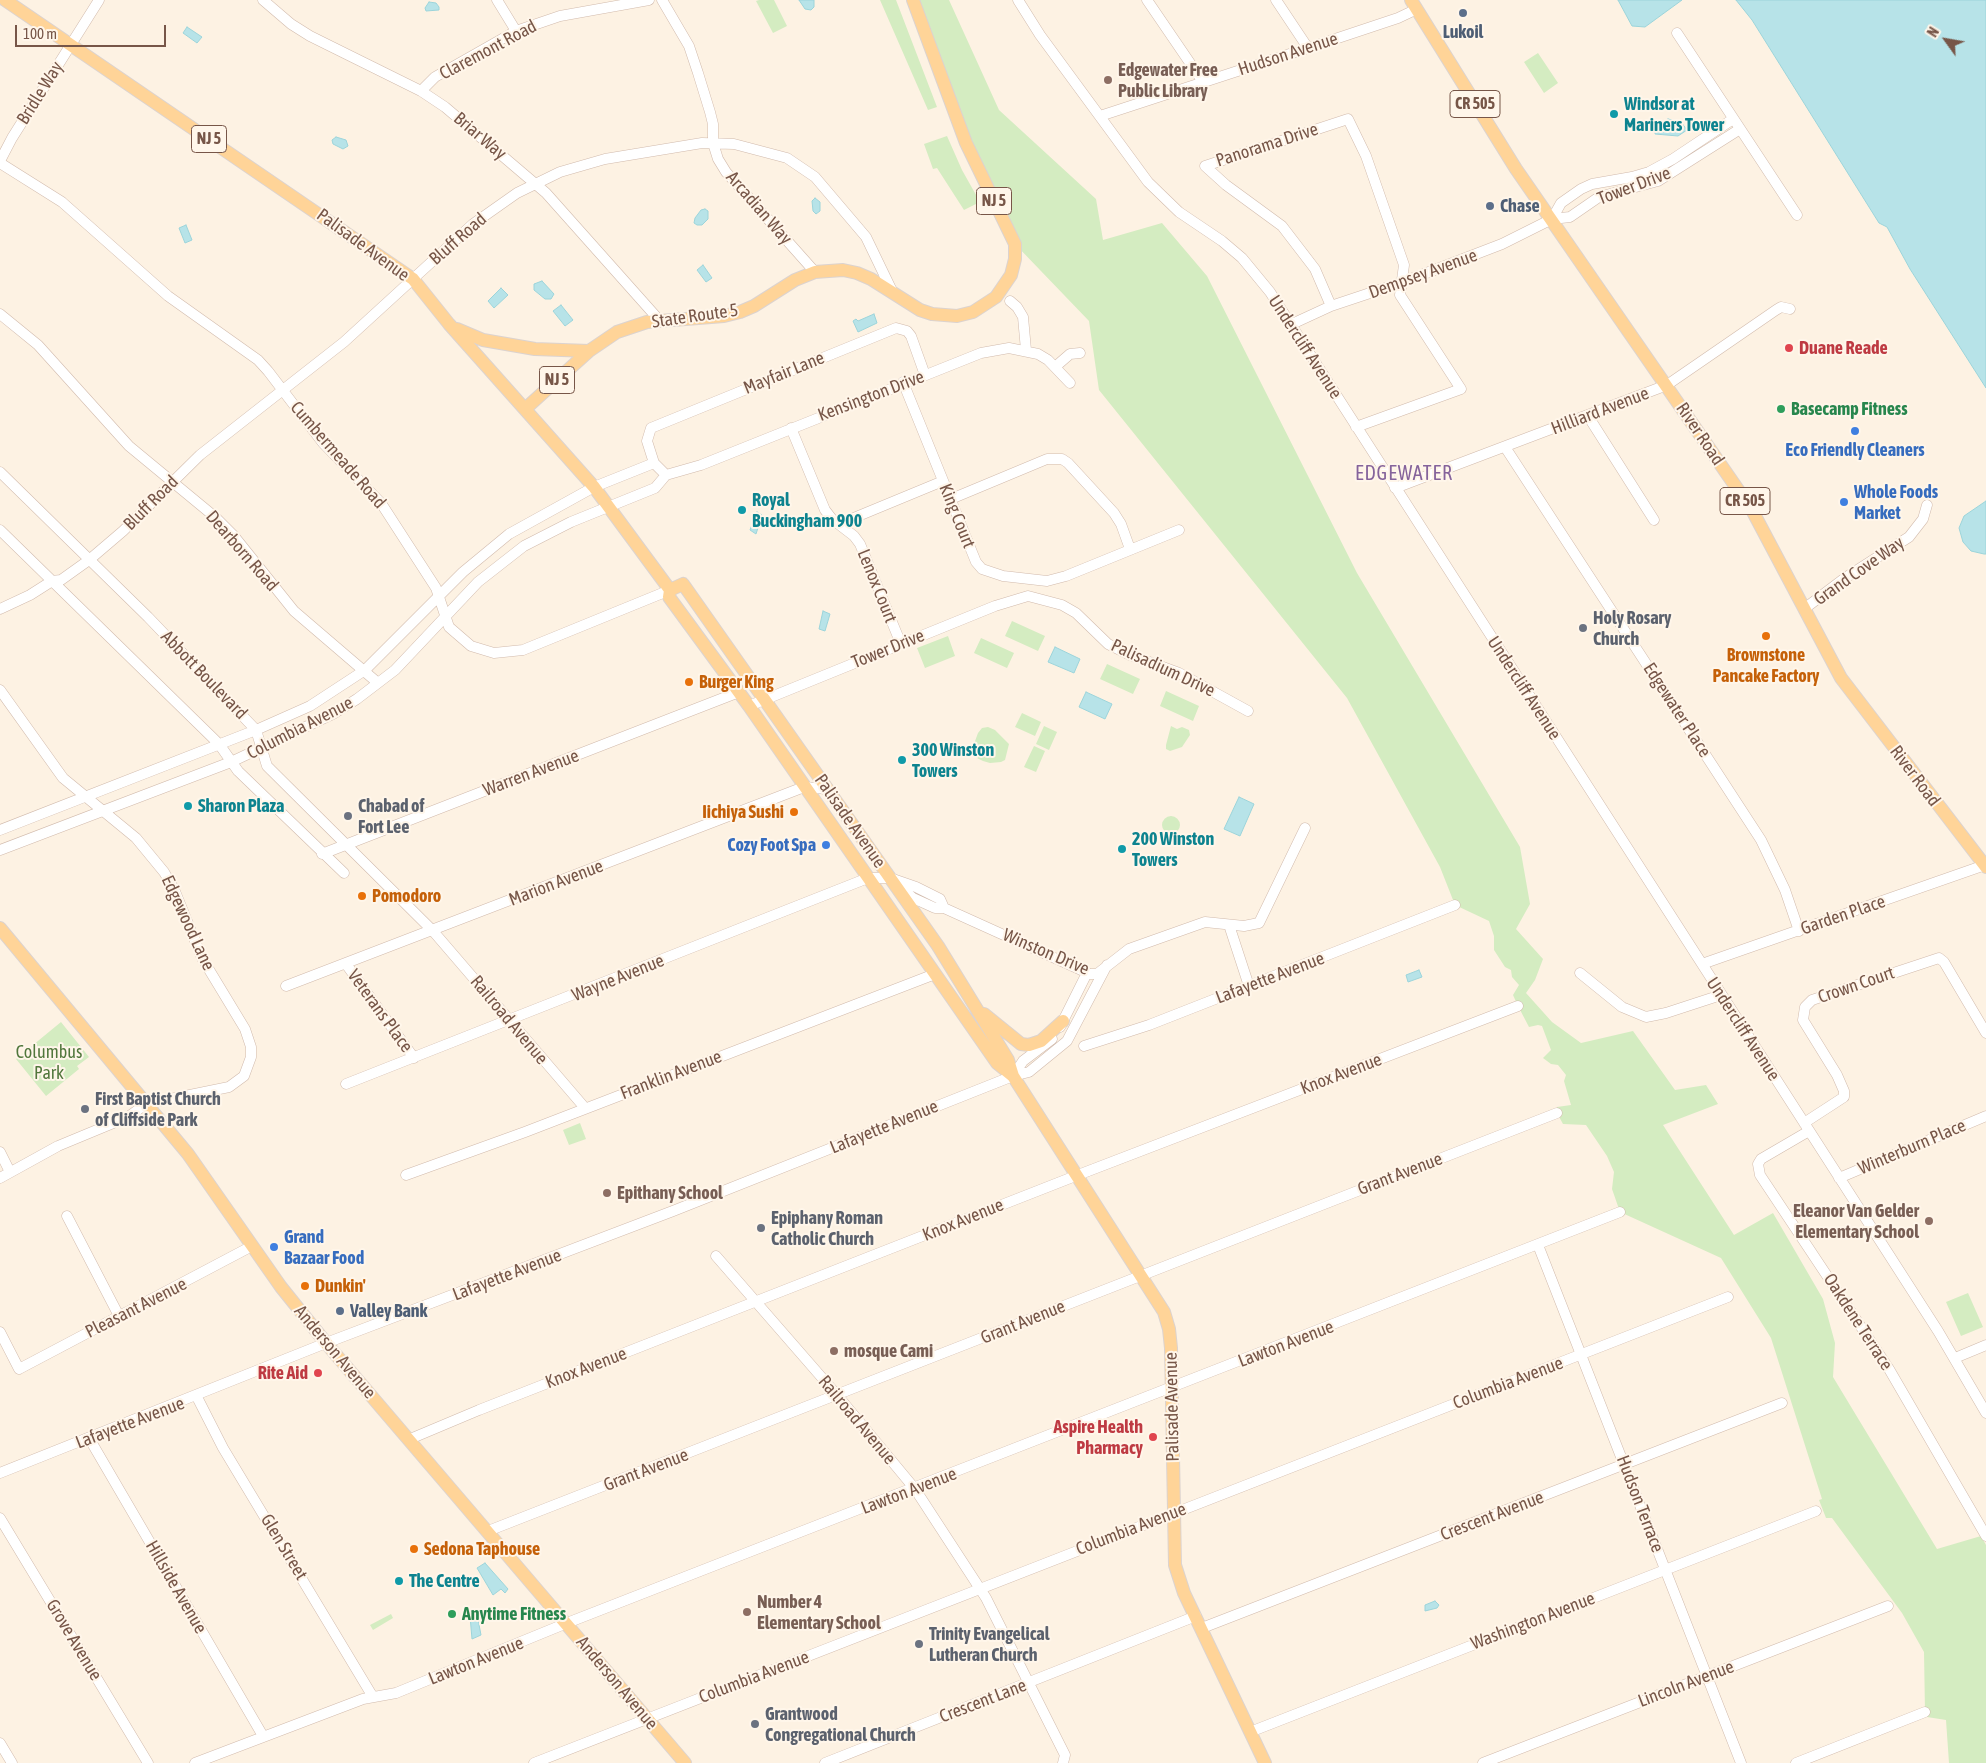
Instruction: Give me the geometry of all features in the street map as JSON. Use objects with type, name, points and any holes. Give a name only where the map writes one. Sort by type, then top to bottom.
[{"type":"main road","name":"Palisade Avenue","points":[[5,0],[412,279],[448,324],[594,487],[670,590],[669,597],[749,706],[804,788],[997,1062],[1013,1076],[1164,1312],[1169,1329],[1172,1388],[1175,1565],[1184,1593],[1265,1763]]},
{"type":"main road","name":"State Route 5","points":[[525,409],[589,351],[617,332],[631,326],[660,321],[724,316],[740,312],[754,306],[795,280],[815,272],[843,270],[857,273],[879,284],[894,296],[920,310],[932,314],[957,316],[972,312],[991,301],[1011,275],[1015,259],[1015,244],[966,144],[913,0]]},
{"type":"main road","name":"River Road","points":[[1414,4],[1516,169],[1752,510],[1841,678],[1985,866]]},
{"type":"main road","name":"NJ 5","points":[[448,324],[468,335],[483,340],[535,349],[589,351]]},
{"type":"main road","name":"Palisade Avenue","points":[[670,590],[683,584],[828,789],[977,1007],[1008,1060],[1013,1076]]},
{"type":"main road","name":"Anderson Avenue","points":[[0,928],[188,1154],[252,1246],[326,1343],[685,1763]]},
{"type":"main road","points":[[935,974],[946,975],[960,998],[977,1007],[1014,1039],[1029,1045],[1041,1041],[1063,1022]]},
{"type":"street","name":"Bridle Way","points":[[0,162],[12,138],[99,0]]},
{"type":"street","name":"Briar Way","points":[[263,0],[291,24],[310,36],[421,91],[444,107],[536,183],[660,321]]},
{"type":"street","points":[[497,0],[516,31]]},
{"type":"street","name":"Claremont Road","points":[[421,91],[435,77],[516,31],[560,16],[649,0]]},
{"type":"street","name":"Arcadian Way","points":[[662,0],[689,46],[713,124],[713,143],[726,172],[815,272]]},
{"type":"street","name":"Undercliff Avenue","points":[[1018,0],[1040,36],[1148,182],[1179,212],[1222,241],[1242,258],[1270,292],[1292,324],[1395,488],[1955,1358],[1986,1413]]},
{"type":"street","points":[[1146,0],[1203,82]]},
{"type":"street","points":[[1276,0],[1308,48]]},
{"type":"street","name":"Hudson Avenue","points":[[1100,116],[1398,18],[1414,4]]},
{"type":"street","points":[[1677,33],[1797,215]]},
{"type":"street","name":"Tower Drive","points":[[1552,219],[1561,203],[1581,189],[1592,184],[1649,172],[1674,159],[1733,118]]},
{"type":"street","name":"Panorama Drive","points":[[1331,306],[1315,269],[1282,226],[1226,186],[1205,166],[1348,119],[1366,156],[1404,265],[1403,282]]},
{"type":"street","name":"Tower Drive","points":[[1552,219],[1570,216],[1599,198],[1658,181],[1740,129]]},
{"type":"street","name":"Bluff Road","points":[[0,609],[52,581],[61,580],[89,560],[123,531],[206,450],[344,342],[473,224],[494,208],[536,183],[560,172],[605,159],[713,143],[754,147],[788,158],[800,165],[814,178],[866,237],[894,296]]},
{"type":"street","name":"Cumbermeade Road","points":[[0,162],[77,214],[168,296],[258,360],[323,443],[380,503],[436,588],[449,627],[471,646],[484,651],[510,653],[569,632],[670,590]]},
{"type":"street","name":"Dempsey Avenue","points":[[1292,324],[1331,306],[1403,282],[1502,244],[1552,219]]},
{"type":"street","points":[[1356,427],[1460,389],[1400,295],[1403,282]]},
{"type":"street","points":[[1010,301],[1017,307],[1023,317],[1026,350]]},
{"type":"street","name":"Hilliard Avenue","points":[[1395,488],[1667,385],[1776,310],[1780,308],[1790,309]]},
{"type":"street","name":"Dearborn Road","points":[[0,314],[38,345],[129,446],[215,517],[234,536],[294,611],[378,683]]},
{"type":"street","name":"Mayfair Lane","points":[[654,463],[647,441],[647,434],[655,426],[896,328],[907,331],[925,375]]},
{"type":"street","name":"Kensington Drive","points":[[608,506],[658,487],[666,475],[701,464],[903,382],[981,353],[1009,348],[1038,354],[1070,383]]},
{"type":"street","points":[[1054,367],[1070,354],[1080,353]]},
{"type":"street","name":"King Court","points":[[903,382],[976,562],[982,569],[1003,576],[1047,581],[1066,576],[1130,550]]},
{"type":"street","points":[[1588,416],[1654,520]]},
{"type":"street","name":"Lenox Court","points":[[791,428],[826,510],[860,544],[901,644]]},
{"type":"street","name":"Edgewater Place","points":[[1505,447],[1761,840],[1785,890],[1799,931]]},
{"type":"street","points":[[951,499],[1047,459],[1062,459],[1068,463],[1114,513],[1121,524],[1130,550],[1179,530]]},
{"type":"street","points":[[594,487],[654,463],[666,475]]},
{"type":"street","name":"Abbott Boulevard","points":[[0,472],[148,617],[256,730],[267,766],[433,931]]},
{"type":"street","points":[[839,524],[943,481]]},
{"type":"street","name":"Columbia Avenue","points":[[0,830],[256,730],[310,706],[365,670],[463,572],[509,534],[594,487]]},
{"type":"street","name":"Grand Cove Way","points":[[1804,609],[1844,578],[1909,537],[1923,519],[1927,505]]},
{"type":"street","name":"Columbia Avenue","points":[[0,850],[231,762],[333,714],[395,670],[478,582],[524,546],[608,506]]},
{"type":"street","points":[[0,530],[219,744],[231,762],[322,854],[344,872]]},
{"type":"street","name":"Tower Drive","points":[[749,706],[901,644],[1028,596]]},
{"type":"street","name":"Palisadium Drive","points":[[1028,596],[1062,605],[1076,613],[1108,644],[1130,655],[1179,673],[1248,710]]},
{"type":"street","name":"Edgewood Lane","points":[[0,690],[48,760],[63,778],[136,838],[164,872],[174,889],[202,958],[249,1036],[251,1057],[244,1076],[237,1082],[229,1087],[212,1092],[146,1104]]},
{"type":"street","name":"Warren Avenue","points":[[322,854],[739,692]]},
{"type":"street","name":"Marion Avenue","points":[[286,986],[804,788],[828,789]]},
{"type":"street","name":"Winston Drive","points":[[890,878],[913,898],[935,908],[944,908],[1087,972],[1097,974],[1129,949],[1205,922],[1254,926],[1259,923],[1305,828]]},
{"type":"street","name":"Garden Place","points":[[1702,964],[1985,866]]},
{"type":"street","name":"Wayne Avenue","points":[[346,1084],[510,1021],[868,878],[890,878]]},
{"type":"street","name":"Lafayette Avenue","points":[[1084,1046],[1149,1025],[1455,905]]},
{"type":"street","points":[[1229,925],[1249,986]]},
{"type":"street","name":"Railroad Avenue","points":[[433,931],[585,1108]]},
{"type":"street","name":"Crown Court","points":[[1806,1127],[1844,1097],[1844,1091],[1837,1075],[1803,1020],[1805,1007],[1812,1000],[1939,958],[1986,1033]]},
{"type":"street","name":"Veterans Place","points":[[346,964],[414,1058]]},
{"type":"street","name":"Lafayette Avenue","points":[[0,1474],[196,1397],[326,1343],[682,1208],[1013,1076],[1029,1072],[1067,1041],[1108,965]]},
{"type":"street","points":[[1013,1076],[1023,1061],[1052,1040],[1063,1022],[1087,972]]},
{"type":"street","points":[[1580,973],[1622,1007],[1646,1017],[1666,1013],[1721,995]]},
{"type":"street","name":"Franklin Avenue","points":[[406,1175],[935,974]]},
{"type":"street","name":"Knox Avenue","points":[[410,1439],[479,1410],[1078,1175],[1518,1006]]},
{"type":"street","points":[[0,1178],[58,1146],[128,1117],[146,1104]]},
{"type":"street","name":"Grant Avenue","points":[[488,1531],[1558,1113]]},
{"type":"street","name":"Winterburn Place","points":[[1839,1178],[1986,1116]]},
{"type":"street","name":"Oakdene Terrace","points":[[1806,1127],[1761,1160],[1758,1164],[1760,1174],[1889,1369],[1986,1536]]},
{"type":"street","points":[[0,1152],[10,1172]]},
{"type":"street","name":"Lawton Avenue","points":[[195,1763],[263,1736],[372,1697],[396,1693],[567,1623],[915,1489],[1620,1212]]},
{"type":"street","points":[[67,1216],[119,1316]]},
{"type":"street","name":"Hudson Terrace","points":[[1538,1245],[1741,1763]]},
{"type":"street","name":"Pleasant Avenue","points":[[0,1332],[19,1369],[252,1246]]},
{"type":"street","name":"Railroad Avenue","points":[[716,1256],[757,1301],[915,1489],[980,1589],[1064,1759]]},
{"type":"street","name":"Columbia Avenue","points":[[534,1763],[1728,1297]]},
{"type":"street","points":[[1955,1358],[1986,1345]]},
{"type":"street","name":"Glen Street","points":[[196,1397],[223,1448],[372,1697]]},
{"type":"street","name":"Crescent Avenue","points":[[1202,1628],[1782,1403]]},
{"type":"street","name":"Hillside Avenue","points":[[89,1438],[263,1736]]},
{"type":"street","name":"Washington Avenue","points":[[1250,1732],[1816,1511]]},
{"type":"street","name":"Grove Avenue","points":[[0,1518],[148,1763]]},
{"type":"street","name":"Lincoln Avenue","points":[[1484,1763],[1888,1606]]},
{"type":"street","name":"Crescent Lane","points":[[825,1763],[1196,1616]]},
{"type":"street","points":[[1796,1763],[1924,1712]]},
{"type":"street","points":[[0,1743],[12,1763]]},
{"type":"green space","points":[[774,0],[787,26],[773,33],[756,1]]},
{"type":"green space","points":[[880,0],[896,0],[937,107],[928,110]]},
{"type":"green space","points":[[913,0],[949,0],[999,110],[1096,199],[1103,240],[1162,223],[1207,276],[1357,573],[1520,847],[1530,904],[1516,929],[1543,959],[1535,980],[1526,993],[1552,1022],[1581,1043],[1633,1031],[1675,1090],[1706,1085],[1718,1104],[1663,1125],[1734,1235],[1773,1213],[1823,1299],[1835,1343],[1833,1377],[1937,1549],[1981,1536],[1986,1545],[1986,1763],[1949,1763],[1946,1720],[1927,1717],[1925,1712],[1924,1652],[1902,1613],[1832,1518],[1826,1518],[1819,1500],[1822,1499],[1771,1338],[1721,1258],[1620,1212],[1612,1189],[1614,1172],[1607,1156],[1586,1125],[1563,1124],[1557,1113],[1557,1107],[1571,1105],[1564,1081],[1566,1075],[1558,1065],[1551,1064],[1543,1058],[1551,1050],[1542,1026],[1529,1027],[1518,1006],[1513,995],[1519,985],[1512,977],[1511,970],[1505,967],[1494,950],[1494,936],[1489,921],[1455,905],[1440,867],[1347,698],[1099,390],[1089,321],[1015,244],[981,176]]},
{"type":"green space","points":[[1538,53],[1558,83],[1544,93],[1524,62]]},
{"type":"green space","points":[[947,136],[962,170],[980,202],[964,210],[937,168],[933,169],[924,144]]},
{"type":"green space","points":[[1012,621],[1045,636],[1038,651],[1005,636]]},
{"type":"green space","points":[[948,636],[955,656],[925,668],[917,648]]},
{"type":"green space","points":[[981,638],[1014,653],[1007,668],[974,653]]},
{"type":"green space","points":[[1107,664],[1140,679],[1133,694],[1100,679]]},
{"type":"green space","points":[[1166,691],[1199,706],[1193,721],[1160,706]]},
{"type":"green space","points":[[1022,713],[1041,722],[1035,736],[1015,727]]},
{"type":"green space","points":[[1044,726],[1057,732],[1049,750],[1036,744]]},
{"type":"green space","points":[[1171,726],[1177,729],[1182,727],[1189,730],[1190,735],[1182,747],[1170,751],[1166,749],[1166,745]]},
{"type":"green space","points":[[988,727],[995,730],[1009,744],[1005,760],[1001,762],[990,763],[983,761],[971,752],[978,733],[982,728]]},
{"type":"green space","points":[[1034,746],[1045,751],[1036,772],[1024,767]]},
{"type":"green space","points":[[1167,816],[1175,816],[1180,821],[1178,832],[1167,834],[1162,829],[1162,821]]},
{"type":"green space","name":"Columbus Park","points":[[61,1022],[89,1057],[77,1066],[79,1069],[46,1096],[16,1059]]},
{"type":"green space","points":[[580,1123],[586,1139],[569,1145],[563,1130]]},
{"type":"green space","points":[[1968,1293],[1983,1327],[1961,1336],[1946,1302]]},
{"type":"green space","points":[[391,1614],[393,1618],[373,1630],[370,1625]]},
{"type":"water","points":[[799,0],[814,0],[814,7],[811,10],[805,9]]},
{"type":"water","points":[[1618,0],[1682,0],[1645,27],[1632,26]]},
{"type":"water","points":[[1736,0],[1986,0],[1986,388],[1910,269],[1887,227],[1879,223],[1752,20]]},
{"type":"water","points":[[429,2],[436,3],[439,10],[426,11],[425,8]]},
{"type":"water","points":[[187,27],[202,37],[197,43],[183,33]]},
{"type":"water","points":[[1668,119],[1681,122],[1687,130],[1678,136],[1655,134],[1656,126]]},
{"type":"water","points":[[336,137],[346,140],[348,146],[343,149],[333,144],[332,140]]},
{"type":"water","points":[[815,198],[820,202],[820,211],[816,214],[813,211],[812,201]]},
{"type":"water","points":[[705,209],[708,211],[708,219],[702,225],[697,225],[694,223],[695,218],[701,210]]},
{"type":"water","points":[[186,225],[192,240],[185,243],[179,228]]},
{"type":"water","points":[[703,265],[712,278],[706,282],[697,270]]},
{"type":"water","points":[[542,281],[554,294],[551,299],[545,299],[534,290],[534,284]]},
{"type":"water","points":[[501,288],[508,295],[494,308],[488,301]]},
{"type":"water","points":[[561,305],[573,320],[565,326],[553,311]]},
{"type":"water","points":[[874,314],[877,323],[858,332],[853,321],[856,319],[858,321]]},
{"type":"water","points":[[1986,501],[1986,554],[1984,554],[1971,551],[1963,542],[1959,528],[1964,516]]},
{"type":"water","points":[[757,512],[762,515],[756,534],[750,530]]},
{"type":"water","points":[[823,611],[830,614],[825,631],[819,629]]},
{"type":"water","points":[[1055,647],[1080,659],[1074,673],[1048,662]]},
{"type":"water","points":[[1086,692],[1112,704],[1105,719],[1079,707]]},
{"type":"water","points":[[1239,797],[1254,804],[1240,836],[1224,829]]},
{"type":"water","points":[[1419,970],[1422,977],[1408,982],[1406,975]]},
{"type":"water","points":[[485,1563],[508,1589],[505,1593],[501,1589],[493,1595],[477,1568]]},
{"type":"water","points":[[1435,1601],[1439,1605],[1437,1608],[1425,1611],[1425,1605]]},
{"type":"water","points":[[477,1614],[481,1635],[472,1639],[470,1616]]},
{"type":"place","name":"Lukoil","points":[[1463,13]]},
{"type":"place","name":"Edgewater Free Public Library","points":[[1108,80]]},
{"type":"place","name":"Windsor at Mariners Tower","points":[[1614,114]]},
{"type":"place","name":"Chase","points":[[1490,206]]},
{"type":"place","name":"Duane Reade","points":[[1789,348]]},
{"type":"place","name":"Basecamp Fitness","points":[[1781,409]]},
{"type":"place","name":"Eco Friendly Cleaners","points":[[1855,431]]},
{"type":"place","name":"Whole Foods Market","points":[[1844,502]]},
{"type":"place","name":"Royal Buckingham 900","points":[[742,510]]},
{"type":"place","name":"Holy Rosary Church","points":[[1583,628]]},
{"type":"place","name":"Brownstone Pancake Factory","points":[[1766,636]]},
{"type":"place","name":"Burger King","points":[[689,682]]},
{"type":"place","name":"300 Winston Towers","points":[[902,760]]},
{"type":"place","name":"Sharon Plaza","points":[[188,806]]},
{"type":"place","name":"Iichiya Sushi","points":[[794,812]]},
{"type":"place","name":"Chabad of Fort Lee","points":[[348,816]]},
{"type":"place","name":"Cozy Foot Spa","points":[[826,845]]},
{"type":"place","name":"200 Winston Towers","points":[[1122,849]]},
{"type":"place","name":"Pomodoro","points":[[362,896]]},
{"type":"place","name":"First Baptist Church of Cliffside Park","points":[[85,1109]]},
{"type":"place","name":"Epithany School","points":[[607,1193]]},
{"type":"place","name":"Eleanor Van Gelder Elementary School","points":[[1929,1221]]},
{"type":"place","name":"Epiphany Roman Catholic Church","points":[[761,1228]]},
{"type":"place","name":"Grand Bazaar Food","points":[[274,1247]]},
{"type":"place","name":"Dunkin'","points":[[305,1286]]},
{"type":"place","name":"Valley Bank","points":[[340,1311]]},
{"type":"place","name":"mosque Cami","points":[[834,1351]]},
{"type":"place","name":"Rite Aid","points":[[318,1373]]},
{"type":"place","name":"Aspire Health Pharmacy","points":[[1153,1437]]},
{"type":"place","name":"Sedona Taphouse","points":[[414,1549]]},
{"type":"place","name":"The Centre","points":[[399,1581]]},
{"type":"place","name":"Number 4 Elementary School","points":[[747,1612]]},
{"type":"place","name":"Anytime Fitness","points":[[452,1614]]},
{"type":"place","name":"Trinity Evangelical Lutheran Church","points":[[919,1644]]},
{"type":"place","name":"Grantwood Congregational Church","points":[[755,1724]]},
{"type":"district","name":"EDGEWATER","points":[[1404,474]]}]
